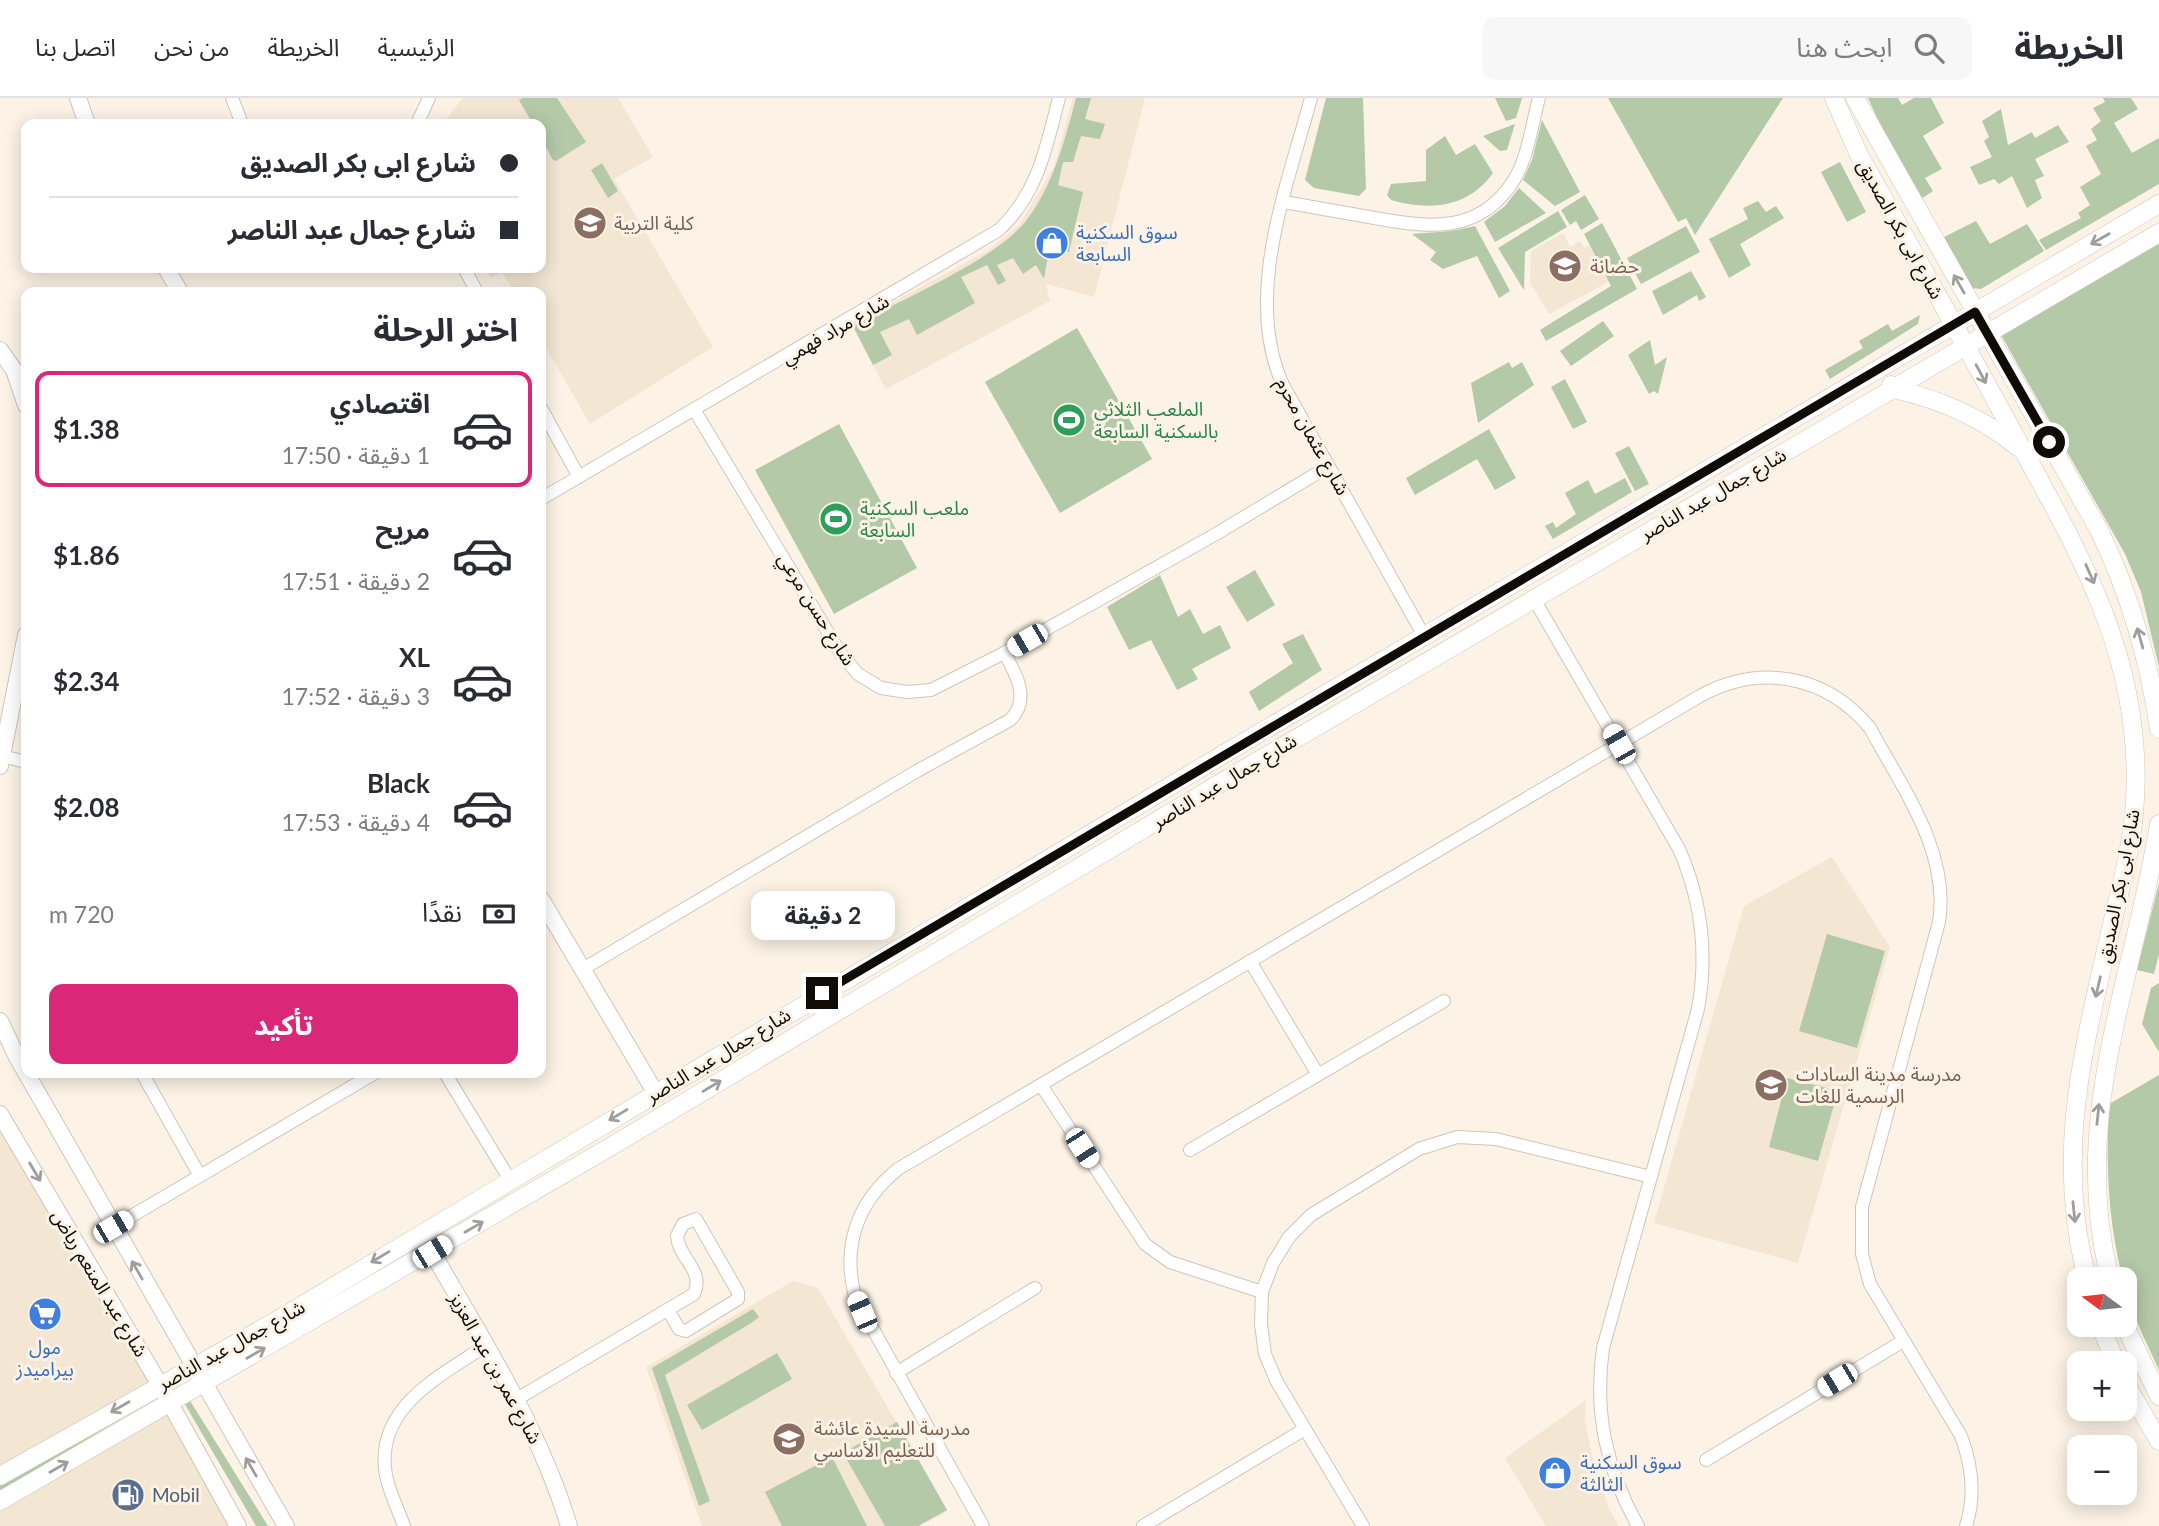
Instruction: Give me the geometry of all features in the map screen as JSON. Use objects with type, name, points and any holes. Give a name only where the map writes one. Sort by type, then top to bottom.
[{"type":"main road","name":"شارع ابى بكر الصديق","points":[[1834,98],[1859,155],[2071,535],[2096,590],[2123,671],[2133,725],[2135,788],[2130,844],[2082,1052],[2076,1087],[2071,1157],[2076,1228],[2084,1267]]},
{"type":"main road","name":"شارع ابى بكر الصديق","points":[[1855,98],[2087,508],[2112,558],[2140,637],[2157,708],[2159,729]]},
{"type":"main road","name":"شارع جمال عبد الناصر","points":[[0,1476],[276,1321],[1228,751],[2159,204]]},
{"type":"main road","name":"شارع جمال عبد الناصر","points":[[0,1501],[432,1252],[1239,772],[2159,233]]},
{"type":"main road","points":[[1923,269],[1943,256]]},
{"type":"main road","points":[[1881,367],[1893,389],[1934,400],[1963,412],[1990,427],[2024,452]]},
{"type":"main road","points":[[1228,751],[1239,772]]},
{"type":"main road","name":"شارع ابى بكر الصديق","points":[[2108,1267],[2099,1224],[2097,1120],[2107,1057],[2159,824]]},
{"type":"main road","points":[[2082,1052],[2107,1057]]},
{"type":"main road","points":[[2137,1355],[2159,1396]]},
{"type":"main road","points":[[2137,1403],[2159,1441]]},
{"type":"street","points":[[78,98],[85,119]]},
{"type":"street","points":[[232,98],[240,119]]},
{"type":"street","points":[[419,119],[429,98]]},
{"type":"street","name":"شارع مراد فهمي","points":[[546,496],[999,230],[1020,208],[1036,182],[1059,98]]},
{"type":"street","name":"شارع عثمان محرم","points":[[1311,98],[1265,286],[1268,340],[1283,385],[1424,636]]},
{"type":"street","points":[[1284,202],[1420,226],[1445,226],[1469,219],[1494,203],[1513,181],[1520,167],[1539,98]]},
{"type":"street","points":[[0,350],[14,370],[21,390]]},
{"type":"street","name":"شارع حسن مرعي","points":[[695,411],[841,654],[858,674],[881,688],[919,692],[931,690],[1004,653],[1216,534],[1329,466]]},
{"type":"street","points":[[546,417],[579,477]]},
{"type":"street","points":[[1534,599],[1670,831],[1687,867],[1699,906],[1703,947],[1698,1009],[1603,1348],[1599,1388],[1602,1429],[1611,1469],[1638,1526]]},
{"type":"street","points":[[583,969],[917,771],[1010,720],[1017,709],[1020,689],[1004,653]]},
{"type":"street","points":[[21,660],[1,761],[21,762]]},
{"type":"street","points":[[983,1526],[862,1312],[851,1282],[850,1250],[858,1218],[874,1191],[898,1169],[1619,744],[1729,683],[1775,676],[1806,682],[1835,696],[1870,728],[1930,842],[1941,882],[1939,922],[1862,1207],[1860,1223],[1862,1254],[1870,1284],[1961,1436],[1967,1452],[1972,1486],[1966,1526]]},
{"type":"street","points":[[2143,899],[2159,885]]},
{"type":"street","points":[[546,907],[655,1092]]},
{"type":"street","points":[[1250,961],[1317,1073]]},
{"type":"street","points":[[1190,1150],[1317,1073],[1444,1001]]},
{"type":"street","name":"شارع عبد المنعم رياض","points":[[0,1021],[21,1065]]},
{"type":"street","name":"شارع عبد المنعم رياض","points":[[28,1078],[286,1526]]},
{"type":"street","points":[[145,1078],[200,1176]]},
{"type":"street","points":[[113,1227],[366,1078]]},
{"type":"street","points":[[447,1078],[510,1180]]},
{"type":"street","points":[[1041,1085],[1136,1232],[1156,1254],[1170,1262],[1262,1292]]},
{"type":"street","name":"شارع عبد المنعم رياض","points":[[0,1114],[160,1385],[238,1526]]},
{"type":"street","points":[[1363,1526],[1277,1382],[1265,1354],[1261,1324],[1262,1292],[1280,1250],[1311,1215],[1419,1149],[1444,1139],[1483,1136],[1651,1177]]},
{"type":"street","points":[[517,1399],[694,1294],[695,1272],[677,1236],[683,1224],[696,1219],[738,1292],[738,1299],[686,1331],[679,1329],[668,1310]]},
{"type":"street","name":"شارع عمر بن عبد العزيز","points":[[432,1252],[517,1399],[547,1461],[569,1526]]},
{"type":"street","points":[[896,1373],[1035,1288]]},
{"type":"street","points":[[1706,1460],[1903,1341]]},
{"type":"street","points":[[404,1526],[386,1475],[386,1446],[395,1418],[420,1390],[485,1346]]},
{"type":"street","points":[[1143,1526],[1305,1429]]},
{"type":"shaded area","name":"كلية التربية","points":[[463,98],[618,98],[653,157],[614,179],[713,347],[590,424],[546,348],[546,287],[511,287],[503,273],[546,273],[546,119],[446,119]]},
{"type":"shaded area","name":"سوق السكنية السابعة","points":[[1073,98],[1145,98],[1094,297],[1046,284],[1050,301],[886,389],[851,325],[987,251],[1019,225],[1054,167]]},
{"type":"shaded area","name":"حضانة","points":[[1563,233],[1570,247],[1580,241],[1584,248],[1589,245],[1608,282],[1549,314],[1530,282],[1531,251]]},
{"type":"shaded area","name":"مدرسة مدينة السادات الرسمية للغات","points":[[1832,857],[1890,947],[1798,1263],[1654,1223],[1744,906]]},
{"type":"shaded area","points":[[0,1114],[237,1526],[0,1526]]},
{"type":"shaded area","name":"مدرسة السيدة عائشة للتعليم الأساسي","points":[[793,1281],[818,1288],[948,1511],[920,1526],[702,1526],[646,1367]]},
{"type":"shaded area","name":"سوق السكنية الثالثة","points":[[1586,1400],[1585,1419],[1593,1461],[1609,1509],[1619,1526],[1546,1526],[1505,1458]]},
{"type":"green space","points":[[557,98],[586,142],[556,161],[553,160],[546,147],[546,119],[530,119],[519,100]]},
{"type":"green space","points":[[1076,98],[1091,98],[1085,119],[1105,124],[1100,139],[1081,136],[1073,162],[1063,162],[1058,185],[1083,192],[1069,252],[1054,250],[1048,255],[1044,279],[1036,265],[1023,274],[1013,258],[997,265],[1006,281],[998,285],[987,265],[961,277],[975,303],[917,335],[909,319],[880,332],[892,355],[873,365],[853,326],[970,265],[992,251],[1026,221],[1051,178]]},
{"type":"green space","points":[[1326,98],[1363,98],[1366,189],[1359,196],[1314,188],[1305,180]]},
{"type":"green space","points":[[1495,98],[1522,98],[1516,118],[1506,121]]},
{"type":"green space","points":[[1608,98],[1783,98],[1695,235],[1686,218],[1678,222]]},
{"type":"green space","points":[[1868,98],[1898,98],[1902,105],[1914,98],[1931,98],[1944,123],[1923,136],[1942,169],[1925,178],[1933,191],[1921,199],[1890,146]]},
{"type":"green space","points":[[2103,98],[2131,98],[2138,109],[2114,123],[2132,153],[2159,138],[2159,184],[2046,250],[2039,240],[2081,218],[2078,213],[2090,205],[2080,187],[2101,174],[2086,146],[2097,140],[2091,129],[2101,121],[2093,108],[2105,102]]},
{"type":"green space","points":[[2001,109],[2008,145],[2032,132],[2035,138],[2058,125],[2069,142],[2035,159],[2044,176],[2035,180],[2042,198],[2027,208],[2012,176],[1999,184],[1994,179],[1979,185],[1970,167],[1992,157],[1984,141],[1989,137],[1982,121]]},
{"type":"green space","points":[[1542,120],[1580,192],[1555,206],[1523,180],[1532,160]]},
{"type":"green space","points":[[1515,124],[1507,150],[1500,151],[1483,136]]},
{"type":"green space","points":[[1445,136],[1456,155],[1475,144],[1493,173],[1483,185],[1472,194],[1447,204],[1420,205],[1391,200],[1387,195],[1391,184],[1426,181],[1426,150]]},
{"type":"green space","points":[[1840,162],[1866,212],[1847,222],[1821,172]]},
{"type":"green space","points":[[602,163],[618,191],[608,198],[591,170]]},
{"type":"green space","points":[[1519,188],[1546,213],[1495,242],[1484,222],[1505,206]]},
{"type":"green space","points":[[1585,195],[1599,219],[1581,230],[1576,221],[1570,225],[1561,210]]},
{"type":"green space","points":[[1758,201],[1766,212],[1776,206],[1784,218],[1740,244],[1751,265],[1729,278],[1709,239],[1748,219],[1743,208]]},
{"type":"green space","points":[[1558,211],[1567,227],[1525,252],[1524,290],[1498,248]]},
{"type":"green space","points":[[1976,221],[1990,244],[2027,224],[2044,251],[1981,289],[1971,288],[1942,238]]},
{"type":"green space","points":[[1602,223],[1637,289],[1546,341],[1540,330],[1611,286],[1584,234]]},
{"type":"green space","points":[[1475,226],[1510,291],[1499,298],[1477,256],[1443,269],[1430,260],[1436,252],[1412,234]]},
{"type":"green space","points":[[1686,226],[1700,252],[1641,284],[1627,258]]},
{"type":"green space","points":[[2159,242],[2159,667],[2141,592],[2125,554],[2001,335]]},
{"type":"green space","points":[[1691,271],[1706,297],[1699,301],[1697,295],[1663,315],[1652,291]]},
{"type":"green space","points":[[1920,315],[1918,324],[1830,379],[1825,370],[1863,348],[1859,341],[1888,324],[1892,331]]},
{"type":"green space","points":[[1603,321],[1614,336],[1571,366],[1560,351]]},
{"type":"green space","name":"الملعب الثلاثي بالسكنية السابعة","points":[[1077,328],[1152,459],[1060,513],[985,382]]},
{"type":"green space","points":[[1650,340],[1655,365],[1667,357],[1658,394],[1654,391],[1649,394],[1628,355]]},
{"type":"green space","points":[[1509,362],[1512,368],[1522,362],[1534,385],[1478,423],[1471,383]]},
{"type":"green space","points":[[1565,379],[1587,422],[1573,429],[1551,387]]},
{"type":"green space","name":"ملعب السكنية السابعة","points":[[839,424],[917,568],[834,614],[755,470]]},
{"type":"green space","points":[[1489,429],[1516,478],[1495,490],[1477,459],[1415,495],[1406,478]]},
{"type":"green space","points":[[1629,446],[1649,484],[1635,491],[1615,453]]},
{"type":"green space","points":[[1625,478],[1632,492],[1553,539],[1545,526],[1553,522],[1556,528],[1576,514],[1565,493],[1588,480],[1595,494]]},
{"type":"green space","points":[[1255,570],[1275,605],[1247,622],[1226,587]]},
{"type":"green space","points":[[1160,575],[1178,617],[1190,609],[1203,634],[1220,625],[1231,648],[1192,669],[1198,679],[1177,690],[1151,640],[1129,650],[1107,607]]},
{"type":"green space","points":[[1303,634],[1322,670],[1259,711],[1249,692],[1293,663],[1282,644]]},
{"type":"green space","points":[[2159,883],[2159,954],[2154,974],[2137,970]]},
{"type":"green space","points":[[1827,934],[1885,951],[1857,1048],[1799,1031]]},
{"type":"green space","points":[[2159,983],[2159,1052],[2142,1024],[2151,988]]},
{"type":"green space","points":[[2159,1075],[2159,1370],[2137,1321],[2137,1267],[2120,1267],[2114,1235],[2108,1157],[2109,1104]]},
{"type":"green space","points":[[1787,1078],[1838,1091],[1818,1161],[1769,1147]]},
{"type":"green space","points":[[753,1309],[759,1317],[751,1323],[665,1375],[710,1501],[699,1506],[652,1368]]},
{"type":"green space","points":[[777,1353],[792,1379],[702,1430],[687,1405]]},
{"type":"green space","points":[[189,1399],[268,1526],[256,1526],[183,1401]]},
{"type":"green space","points":[[135,1404],[139,1408],[0,1491],[0,1483]]},
{"type":"green space","points":[[897,1422],[947,1510],[918,1526],[885,1526],[843,1453]]},
{"type":"green space","points":[[832,1457],[867,1526],[782,1526],[765,1492]]},
{"type":"place","name":"كلية التربية","points":[[590,223]]},
{"type":"place","name":"سوق السكنية السابعة","points":[[1052,243]]},
{"type":"place","name":"حضانة","points":[[1565,266]]},
{"type":"place","name":"الملعب الثلاثي بالسكنية السابعة","points":[[1069,420]]},
{"type":"place","name":"ملعب السكنية السابعة","points":[[836,519]]},
{"type":"place","name":"مدرسة مدينة السادات الرسمية للغات","points":[[1771,1085]]},
{"type":"place","name":"مول بيراميدز","points":[[45,1314]]},
{"type":"place","name":"مدرسة السيدة عائشة للتعليم الأساسي","points":[[789,1439]]},
{"type":"place","name":"سوق السكنية الثالثة","points":[[1555,1473]]},
{"type":"place","name":"Mobil","points":[[128,1495]]},
{"type":"route","points":[[822,993],[1975,312],[2049,442]]}]
